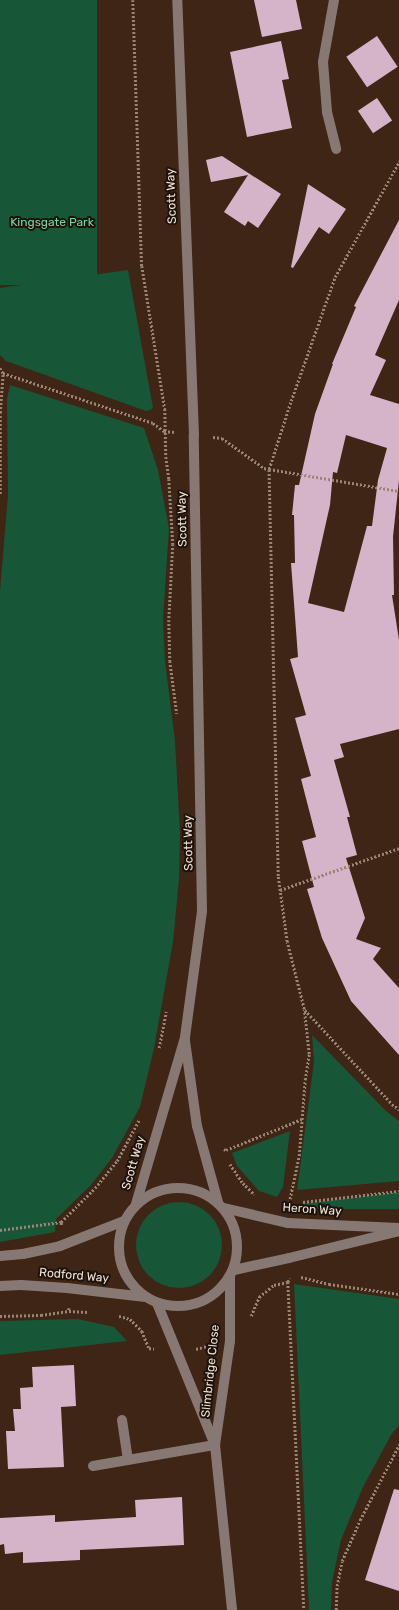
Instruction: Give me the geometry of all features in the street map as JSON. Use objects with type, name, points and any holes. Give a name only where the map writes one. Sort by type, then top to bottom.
[{"type":"street","name":"Scott Way","points":[[136,1204],[185,1037],[202,911],[194,434],[177,0]]},
{"type":"street","points":[[334,0],[323,62],[327,112],[336,150]]},
{"type":"street","name":"Scott Way","points":[[185,1037],[197,1126],[221,1205]]},
{"type":"street","points":[[172,1187],[192,1188],[221,1205],[234,1226],[238,1253],[232,1273],[218,1292],[200,1303],[180,1307],[157,1303],[145,1297],[135,1288],[124,1274],[118,1254],[120,1233],[124,1221],[136,1204],[153,1192],[172,1187]]},
{"type":"street","name":"Heron Way","points":[[221,1205],[288,1223],[399,1228]]},
{"type":"street","name":"Rodford Way","points":[[0,1256],[23,1254],[60,1246],[124,1221]]},
{"type":"street","points":[[232,1273],[399,1231]]},
{"type":"street","name":"Slimbridge Close","points":[[232,1273],[230,1341],[215,1445],[232,1610]]},
{"type":"street","name":"Rodford Way","points":[[0,1286],[21,1285],[67,1288],[145,1297]]},
{"type":"street","name":"Slimbridge Close","points":[[157,1303],[215,1445]]},
{"type":"street","points":[[122,1420],[128,1460]]},
{"type":"street","points":[[93,1466],[215,1445]]},
{"type":"path","points":[[133,0],[142,266],[165,408],[164,431],[173,544],[169,620],[170,661],[178,721]]},
{"type":"path","points":[[288,1223],[289,1204],[299,1156],[309,1054],[304,1009],[287,942],[278,876],[269,469],[291,401],[335,277],[399,162]]},
{"type":"path","points":[[0,368],[3,372],[153,424],[164,431],[222,438],[264,468],[399,491]]},
{"type":"path","points":[[0,494],[0,413],[3,372]]},
{"type":"path","points":[[280,890],[399,848]]},
{"type":"path","points":[[159,1049],[168,1007]]},
{"type":"path","points":[[304,1009],[399,1110]]},
{"type":"path","points":[[0,1230],[61,1222],[95,1188],[116,1160],[142,1115]]},
{"type":"path","points":[[226,1150],[302,1119]]},
{"type":"path","points":[[197,1126],[226,1150],[228,1156]]},
{"type":"path","points":[[229,1162],[231,1168],[243,1183],[258,1197]]},
{"type":"path","points":[[281,1203],[289,1204],[399,1191]]},
{"type":"path","points":[[60,1246],[61,1222]]},
{"type":"path","points":[[289,1258],[288,1282],[304,1610]]},
{"type":"path","points":[[289,1274],[329,1284],[399,1294]]},
{"type":"path","points":[[250,1318],[259,1297],[274,1285],[288,1282]]},
{"type":"path","points":[[67,1288],[69,1311]]},
{"type":"path","points":[[0,1316],[41,1315],[69,1311],[94,1312]]},
{"type":"path","points":[[116,1315],[130,1319],[142,1332],[150,1348],[177,1353],[230,1341]]},
{"type":"path","points":[[336,1610],[337,1586],[342,1562],[360,1520],[399,1445]]},
{"type":"green space","name":"Kingsgate Park","points":[[0,0],[97,0],[97,285],[0,285]]},
{"type":"green space","points":[[128,270],[153,408],[150,410],[146,411],[6,361],[0,355],[0,288]]},
{"type":"green space","points":[[10,385],[144,428],[158,470],[169,528],[163,619],[165,661],[175,741],[180,832],[179,879],[173,942],[154,1048],[140,1107],[112,1158],[91,1185],[56,1219],[55,1232],[0,1242],[0,591],[8,495],[7,399]]},
{"type":"green space","points":[[312,1035],[386,1111],[399,1121],[399,1181],[297,1190],[314,1062]]},
{"type":"green space","points":[[290,1131],[283,1187],[277,1197],[259,1191],[237,1166],[232,1153]]},
{"type":"green space","points":[[399,1192],[399,1209],[293,1209],[293,1205]]},
{"type":"green space","points":[[179,1202],[195,1205],[203,1209],[215,1221],[219,1229],[222,1245],[219,1261],[215,1269],[203,1281],[195,1285],[179,1288],[163,1285],[155,1281],[143,1269],[139,1261],[136,1245],[139,1229],[143,1221],[155,1209],[163,1205]]},
{"type":"green space","points":[[294,1284],[399,1299],[399,1425],[391,1435],[363,1487],[341,1540],[332,1582],[331,1610],[309,1610]]},
{"type":"green space","points":[[78,1319],[114,1327],[127,1341],[0,1355],[0,1321]]},
{"type":"building","points":[[254,0],[296,0],[302,29],[262,37]]},
{"type":"building","points":[[377,36],[398,67],[367,87],[346,57]]},
{"type":"building","points":[[281,41],[289,79],[282,80],[292,128],[247,137],[230,52]]},
{"type":"building","points":[[377,98],[392,120],[373,133],[358,111]]},
{"type":"building","points":[[222,156],[281,194],[258,228],[248,221],[245,226],[224,212],[248,175],[211,182],[206,160]]},
{"type":"building","points":[[308,184],[346,209],[329,234],[319,227],[293,268],[291,267]]},
{"type":"building","points":[[399,220],[399,300],[375,355],[386,360],[370,395],[399,404],[399,480],[393,537],[394,595],[392,595],[399,640],[399,729],[340,744],[344,757],[334,760],[350,817],[347,817],[357,855],[346,858],[365,918],[356,939],[381,948],[373,959],[399,988],[399,1055],[351,1001],[322,938],[307,889],[314,887],[302,841],[316,837],[301,779],[311,776],[295,718],[306,715],[290,659],[298,657],[291,563],[295,563],[294,515],[292,515],[295,485],[299,485],[315,414],[332,364],[356,307],[354,306]],"holes":[[[346,435],[387,448],[378,480],[372,526],[367,526],[344,612],[308,603],[330,505],[333,472],[337,473]]]},
{"type":"building","points":[[74,1365],[76,1406],[61,1407],[64,1467],[8,1469],[6,1431],[15,1431],[13,1409],[21,1409],[20,1388],[33,1387],[32,1367]]},
{"type":"building","points":[[394,1489],[399,1490],[399,1591],[365,1580]]},
{"type":"building","points":[[182,1497],[184,1545],[80,1550],[80,1560],[23,1563],[23,1552],[5,1554],[4,1544],[0,1545],[0,1518],[55,1515],[55,1522],[136,1517],[135,1500]]}]
